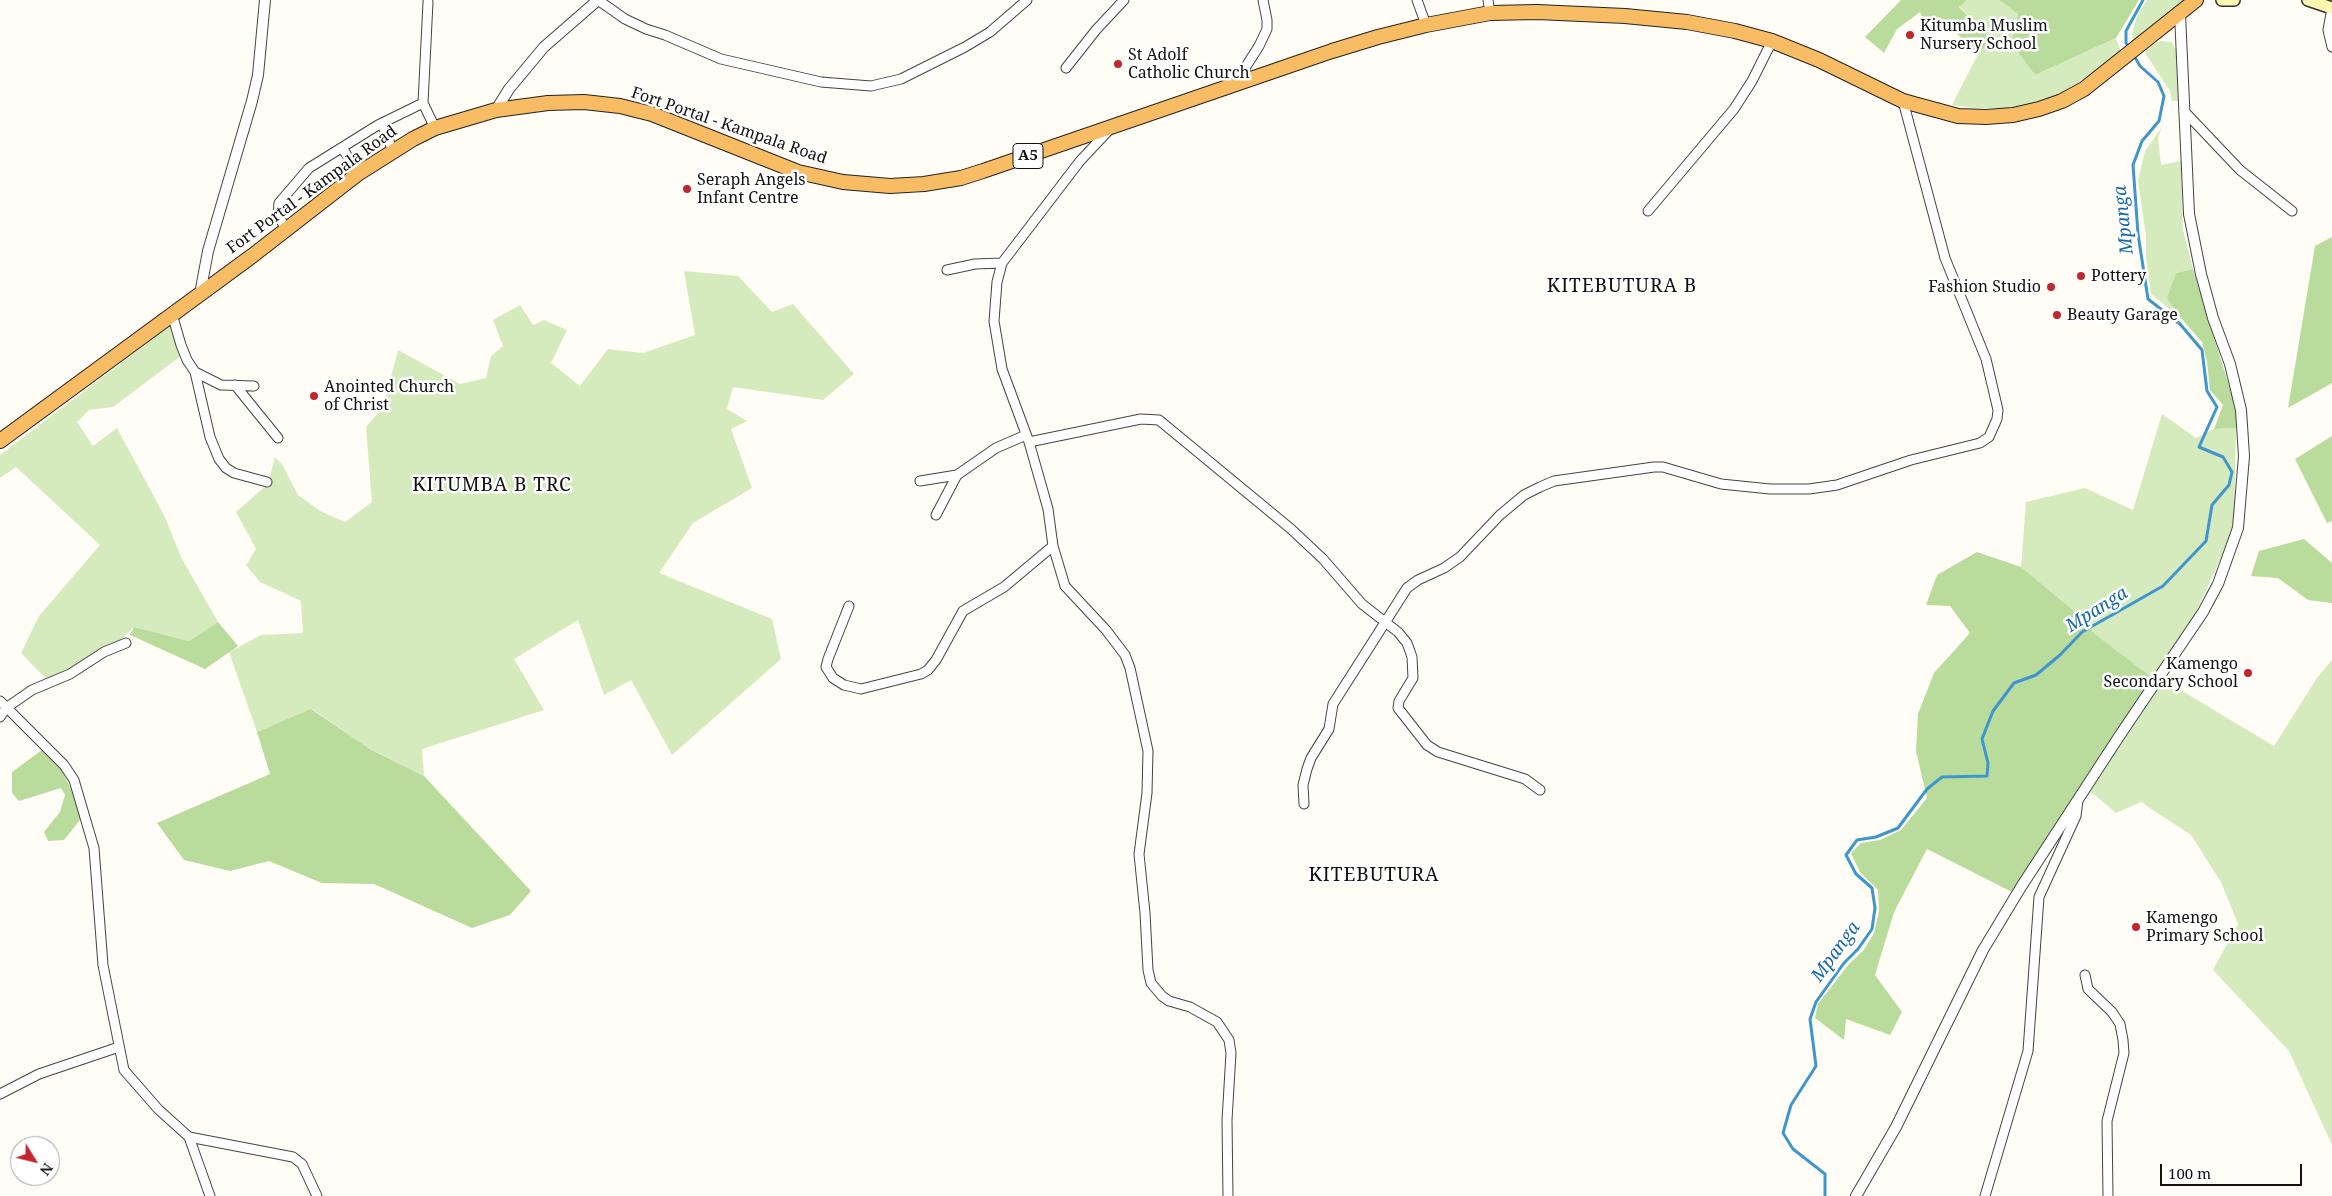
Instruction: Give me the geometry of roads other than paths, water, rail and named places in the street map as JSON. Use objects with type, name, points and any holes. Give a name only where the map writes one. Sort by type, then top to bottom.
[{"type":"highway","name":"A5","points":[[2180,14],[2196,0]]},
{"type":"highway","name":"Fort Portal - Kampala Road","points":[[0,440],[200,294],[359,173],[393,151],[435,128],[496,110],[548,103],[584,102],[620,106],[652,114],[798,172],[843,182],[890,186],[924,184],[961,178],[1332,51],[1489,7],[1546,13],[1669,20],[1735,30],[1772,41],[1819,60],[1903,101],[1958,116],[1986,117],[2013,115],[2062,101],[2084,89],[2180,14]]},
{"type":"main road","points":[[2222,0],[2234,0]]},
{"type":"main road","points":[[2308,0],[2332,8]]},
{"type":"street","points":[[200,294],[208,251],[252,101],[259,66],[265,0]]},
{"type":"street","points":[[496,110],[510,89],[544,47],[598,0],[625,19],[646,30],[665,34],[721,59],[821,82],[871,86],[901,79],[965,47],[990,32],[1026,0]]},
{"type":"street","points":[[1066,68],[1092,35],[1124,0]]},
{"type":"street","points":[[1246,81],[1245,68],[1267,29],[1263,0]]},
{"type":"street","points":[[1417,0],[1426,25]]},
{"type":"street","points":[[428,2],[423,103],[435,128]]},
{"type":"street","points":[[2332,8],[2328,30],[2332,47]]},
{"type":"street","points":[[1856,1196],[1896,1126],[1983,950],[2123,731],[2186,640],[2218,584],[2238,528],[2243,490],[2244,456],[2237,390],[2213,318],[2189,214],[2185,168],[2180,14]]},
{"type":"street","points":[[1648,211],[1734,109],[1752,81],[1772,41]]},
{"type":"street","points":[[1304,804],[1303,786],[1307,769],[1329,729],[1333,704],[1407,588],[1460,557],[1500,515],[1524,495],[1554,481],[1663,467],[1721,484],[1770,489],[1809,489],[1837,485],[1911,460],[1980,443],[1988,437],[1997,419],[1998,410],[1986,359],[1945,258],[1903,101]]},
{"type":"street","points":[[286,230],[278,210],[283,197],[317,162],[382,124],[423,103]]},
{"type":"street","points":[[2184,111],[2240,170],[2292,212]]},
{"type":"street","points":[[382,124],[393,151]]},
{"type":"street","points":[[1112,127],[1080,161],[1002,263],[997,282],[994,307],[996,340],[1002,369],[1027,438],[1048,509],[1053,546],[1064,586],[1103,626],[1125,655],[1130,668],[1148,752],[1147,793],[1139,854],[1148,970],[1151,983],[1162,996],[1217,1022],[1229,1040],[1231,1053],[1227,1120],[1228,1196]]},
{"type":"street","points":[[342,148],[359,173]]},
{"type":"street","points":[[947,270],[975,264],[1002,263]]},
{"type":"street","points":[[172,314],[181,345],[187,360],[195,372],[210,438],[219,459],[226,468],[234,473],[267,482]]},
{"type":"street","points":[[195,372],[212,382],[254,386]]},
{"type":"street","points":[[235,385],[278,438]]},
{"type":"street","points":[[936,515],[958,475],[996,448],[1027,438],[1141,419],[1159,420],[1291,529],[1323,559],[1362,604],[1385,620],[1407,643],[1412,657],[1413,678],[1399,701],[1398,708],[1427,745],[1438,752],[1524,779],[1540,790]]},
{"type":"street","points":[[920,481],[958,475]]},
{"type":"street","points":[[849,606],[826,667],[833,678],[844,686],[861,689],[921,674],[928,670],[936,660],[963,611],[1004,587],[1053,546]]},
{"type":"street","points":[[3,704],[70,674],[104,652],[126,643]]},
{"type":"street","points":[[0,717],[3,704]]},
{"type":"street","points":[[3,704],[64,765],[74,780],[94,848],[103,965],[124,1070],[158,1109],[189,1137],[210,1196]]},
{"type":"street","points":[[1985,1196],[2028,1051],[2039,897],[2076,816],[2078,800]]},
{"type":"street","points":[[2085,975],[2088,989],[2112,1012],[2120,1024],[2123,1040],[2124,1053],[2107,1121],[2108,1196]]},
{"type":"street","points":[[0,1094],[39,1074],[119,1047]]},
{"type":"street","points":[[189,1137],[293,1157],[302,1164],[317,1196]]},
{"type":"waterway","name":"Mpanga","points":[[2130,49],[2126,43],[2126,31],[2143,0]]},
{"type":"waterway","name":"Mpanga","points":[[1825,1196],[1825,1174],[1793,1149],[1783,1133],[1791,1105],[1816,1066],[1810,1019],[1816,1002],[1844,963],[1858,949],[1872,929],[1875,908],[1872,888],[1856,874],[1846,855],[1857,840],[1876,837],[1898,828],[1927,789],[1942,777],[1987,776],[1988,763],[1982,739],[1993,711],[2014,683],[2036,675],[2060,655],[2082,632],[2163,586],[2206,541],[2212,505],[2229,485],[2232,472],[2223,457],[2199,447],[2217,407],[2207,391],[2202,350],[2180,324],[2148,299],[2138,234],[2133,165],[2142,141],[2159,121],[2164,96],[2158,82],[2140,66],[2133,54]]},
{"type":"place","name":"Kitumba Muslim Nursery School","points":[[1910,35]]},
{"type":"place","name":"St Adolf Catholic Church","points":[[1118,64]]},
{"type":"place","name":"Seraph Angels Infant Centre","points":[[687,189]]},
{"type":"place","name":"Pottery","points":[[2081,276]]},
{"type":"place","name":"Fashion Studio","points":[[2051,287]]},
{"type":"place","name":"Beauty Garage","points":[[2057,315]]},
{"type":"place","name":"Anointed Church of Christ","points":[[314,396]]},
{"type":"place","name":"Kamengo Secondary School","points":[[2248,673]]},
{"type":"place","name":"Kamengo Primary School","points":[[2136,927]]},
{"type":"district","name":"KITEBUTURA B","points":[[1622,287]]},
{"type":"district","name":"KITUMBA B TRC","points":[[492,486]]},
{"type":"district","name":"KITEBUTURA","points":[[1374,876]]}]
